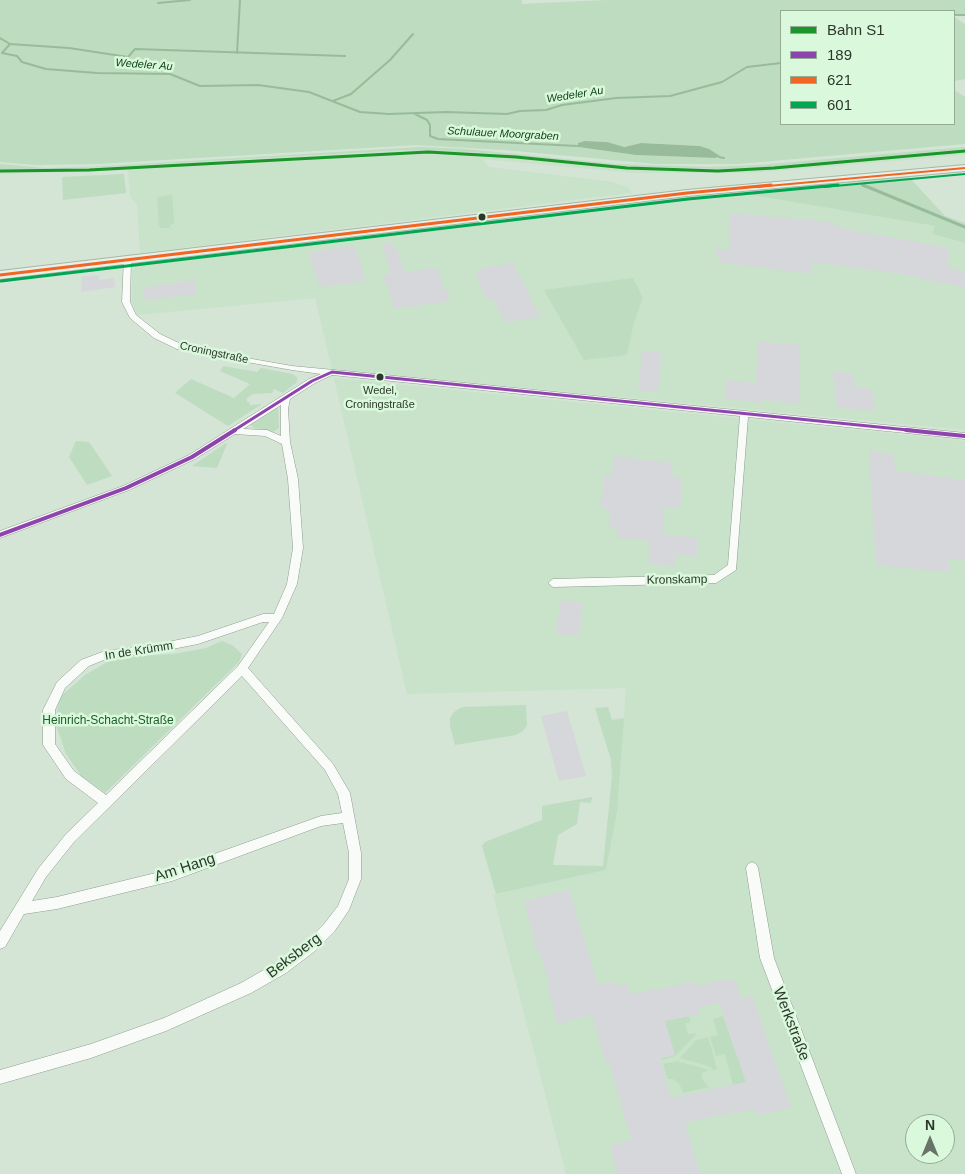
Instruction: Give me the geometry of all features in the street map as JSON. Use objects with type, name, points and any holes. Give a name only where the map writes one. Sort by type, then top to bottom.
[{"type":"main road","points":[[0,275],[687,193],[965,168]]},
{"type":"street","name":"Croningstraße","points":[[127,259],[126,302],[132,314],[143,326],[157,336],[180,347],[216,355],[292,368],[332,372]]},
{"type":"street","points":[[292,368],[303,374],[304,386]]},
{"type":"street","points":[[0,535],[133,485],[192,457],[304,386],[332,372],[965,436]]},
{"type":"street","points":[[0,943],[19,908],[42,873],[70,838],[242,669],[277,618],[292,584],[298,548],[292,479],[286,442],[284,409],[286,398]]},
{"type":"street","name":"Kronskamp","points":[[553,583],[716,580],[733,567],[744,414]]},
{"type":"street","points":[[234,432],[267,433],[286,442]]},
{"type":"street","name":"In de Krümm","points":[[106,802],[70,775],[49,745],[49,710],[61,685],[85,664],[105,655],[198,640],[263,618],[277,618]]},
{"type":"street","name":"Beksberg","points":[[0,1077],[91,1051],[166,1024],[246,988],[281,968],[310,948],[330,928],[343,910],[355,879],[356,853],[344,793],[329,767],[253,679],[242,669]]},
{"type":"street","name":"Am Hang","points":[[19,908],[57,902],[172,874],[321,821],[348,817]]},
{"type":"street","name":"Werkstraße","points":[[752,868],[767,958],[849,1174]]},
{"type":"shaded area","points":[[585,141],[607,142],[624,147],[641,143],[700,146],[720,156],[715,158],[636,155],[578,147],[578,143]]},
{"type":"shaded area","points":[[965,149],[965,155],[751,173],[634,173],[482,159],[489,167],[613,182],[628,187],[632,193],[140,253],[137,204],[130,197],[128,170],[0,174],[0,169],[43,170],[403,150],[488,153],[632,167],[726,169],[773,167]]},
{"type":"shaded area","points":[[746,194],[935,226],[932,234],[965,243],[965,430],[332,369],[315,298],[137,315],[132,301],[132,270],[138,264],[642,203]]},
{"type":"shaded area","points":[[334,378],[965,441],[965,1174],[566,1174],[493,895],[606,870],[617,812],[626,688],[407,694]]},
{"type":"green space","points":[[0,0],[522,0],[522,4],[608,0],[965,0],[965,15],[955,15],[955,10],[780,10],[780,125],[955,125],[955,91],[965,97],[965,144],[737,164],[656,164],[505,150],[416,145],[97,164],[36,165],[0,162]],"holes":[[[591,141],[607,142],[622,147],[641,143],[700,146],[706,148],[715,158],[636,155],[578,147]]]},
{"type":"green space","points":[[955,18],[965,24],[965,79],[955,81]]},
{"type":"green space","points":[[421,147],[465,149],[616,164],[707,167],[759,165],[965,147],[965,149],[773,167],[726,169],[632,167],[488,153],[403,150],[43,170],[0,169],[0,164],[45,168],[88,167]]},
{"type":"green space","points":[[124,174],[126,193],[63,200],[62,177]]},
{"type":"green space","points":[[908,176],[945,216],[965,223],[965,243],[932,234],[935,226],[746,194],[776,189]]},
{"type":"green space","points":[[172,195],[174,224],[170,225],[170,228],[162,228],[159,226],[157,197]]},
{"type":"green space","points":[[633,278],[643,298],[634,322],[627,355],[584,360],[544,290]]},
{"type":"green space","points":[[223,366],[257,372],[261,368],[292,374],[297,377],[297,382],[283,393],[274,389],[272,393],[253,394],[247,398],[247,402],[250,405],[262,404],[228,426],[175,393],[191,379],[234,398],[250,384],[220,371]]},
{"type":"green space","points":[[278,407],[279,428],[273,432],[253,428],[251,424]]},
{"type":"green space","points":[[76,441],[89,442],[112,476],[87,485],[69,457]]},
{"type":"green space","points":[[226,443],[217,468],[192,466]]},
{"type":"green space","name":"Heinrich-Schacht-Straße","points":[[222,641],[232,645],[242,654],[239,662],[105,793],[82,777],[66,754],[55,722],[60,697],[85,675],[109,661],[138,656],[174,654],[206,648]]},
{"type":"green space","points":[[526,705],[527,725],[523,731],[516,735],[455,745],[450,718],[454,712],[462,707]]},
{"type":"green space","points":[[608,707],[612,720],[624,718],[617,812],[606,870],[496,894],[482,846],[485,842],[542,820],[542,806],[592,797],[591,803],[580,802],[577,824],[558,835],[553,865],[603,866],[612,777],[611,760],[595,708]]},
{"type":"green space","points":[[689,1016],[691,1022],[685,1023],[688,1034],[695,1033],[696,1035],[675,1056],[662,1060],[662,1058],[675,1055],[669,1035],[660,1022]]},
{"type":"green space","points":[[723,1016],[746,1082],[733,1085],[725,1054],[716,1056],[710,1037],[718,1035],[713,1019]]},
{"type":"green space","points":[[708,1037],[717,1069],[712,1070],[711,1067],[680,1058],[696,1040]]},
{"type":"green space","points":[[677,1061],[709,1070],[702,1073],[702,1079],[709,1087],[683,1093],[680,1085],[673,1079],[668,1079],[663,1064]]},
{"type":"building","points":[[730,213],[834,222],[834,226],[850,230],[949,248],[948,268],[965,271],[965,287],[917,279],[917,276],[812,262],[812,274],[722,263],[712,248],[729,250]]},
{"type":"building","points":[[391,242],[393,248],[397,249],[405,272],[436,267],[450,301],[395,309],[383,275],[391,274],[382,244]]},
{"type":"building","points":[[355,246],[366,281],[319,287],[309,252]]},
{"type":"building","points":[[513,263],[541,317],[505,322],[494,300],[488,301],[475,272],[481,271],[479,268]]},
{"type":"building","points":[[99,275],[99,280],[114,278],[115,287],[81,292],[82,277]]},
{"type":"building","points":[[195,280],[197,294],[145,301],[144,287]]},
{"type":"building","points":[[758,341],[799,345],[800,404],[764,400],[763,403],[725,399],[726,380],[756,383]]},
{"type":"building","points":[[642,351],[662,353],[658,392],[638,390]]},
{"type":"building","points":[[833,371],[853,373],[855,387],[872,389],[875,411],[837,408]]},
{"type":"building","points":[[869,451],[893,454],[896,471],[965,480],[965,561],[948,558],[949,573],[876,565]]},
{"type":"building","points":[[614,456],[672,463],[673,477],[681,478],[680,508],[664,507],[663,534],[697,538],[697,557],[675,555],[675,566],[649,564],[649,541],[617,538],[617,529],[609,528],[610,510],[601,510],[604,475],[611,476]]},
{"type":"building","points":[[561,600],[583,603],[578,637],[556,634]]},
{"type":"building","points":[[567,711],[586,776],[559,781],[541,716]]},
{"type":"building","points":[[569,890],[598,985],[616,982],[617,986],[627,984],[630,994],[694,982],[695,986],[734,978],[741,998],[752,996],[791,1108],[757,1115],[754,1109],[685,1122],[700,1174],[617,1174],[610,1145],[631,1140],[610,1065],[605,1060],[592,1015],[557,1024],[548,987],[550,986],[539,951],[537,952],[524,901]],"holes":[[[719,1003],[746,1082],[671,1098],[660,1058],[675,1055],[665,1021],[700,1014],[698,1007]]]},
{"type":"waterway","points":[[158,3],[190,0]]},
{"type":"waterway","points":[[237,52],[240,0]]},
{"type":"waterway","name":"Wedeler Au","points":[[955,15],[965,15]]},
{"type":"waterway","points":[[333,101],[351,94],[390,60],[413,34]]},
{"type":"waterway","name":"Wedeler Au","points":[[0,38],[10,44]]},
{"type":"waterway","points":[[10,44],[69,48],[128,57],[135,49],[237,52]]},
{"type":"waterway","name":"Wedeler Au","points":[[10,44],[2,53],[17,56],[22,62],[46,69],[97,73],[170,74],[200,86],[258,85],[309,92],[360,112],[389,114],[446,112],[507,114],[520,111],[546,110],[562,105],[616,98],[670,96],[722,82],[747,67],[780,63]]},
{"type":"waterway","points":[[237,52],[345,56]]},
{"type":"waterway","name":"Schulauer Moorgraben","points":[[415,114],[427,120],[430,125],[430,136],[438,139],[577,146]]},
{"type":"waterway","points":[[719,157],[724,158]]},
{"type":"waterway","name":"Schulauer Moorgraben","points":[[862,185],[866,187]]},
{"type":"waterway","name":"Schulauer Moorgraben","points":[[863,185],[965,227]]},
{"type":"rail line","name":"S1","points":[[0,171],[89,170],[428,152],[516,157],[627,168],[718,171],[774,168],[965,151]]},
{"type":"transit line","name":"621","points":[[0,275],[687,193],[965,168]]},
{"type":"transit line","name":"601","points":[[1,281],[688,199],[965,174]]},
{"type":"transit line","name":"189","points":[[0,535],[126,488],[192,457],[312,381],[332,372],[965,436]]},
{"type":"place","name":"Wedel, Croningstraße","points":[[380,377]]}]
